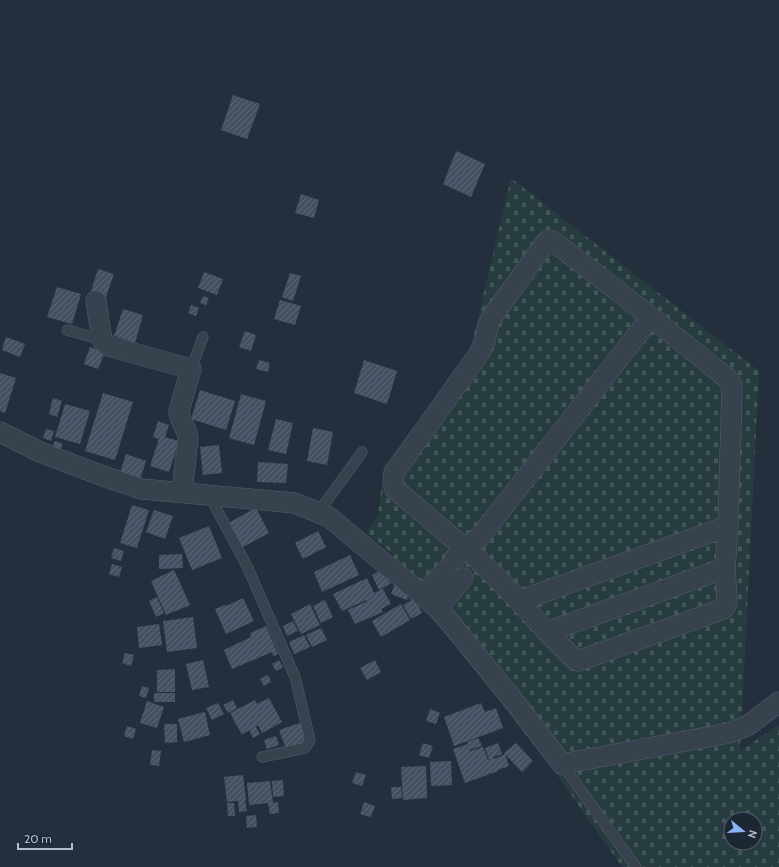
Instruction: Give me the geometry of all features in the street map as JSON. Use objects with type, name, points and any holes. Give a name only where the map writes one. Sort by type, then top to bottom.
[{"type":"street","points":[[549,240],[553,241],[651,317],[731,383],[728,526],[725,568],[727,601],[726,606],[723,609],[578,661],[574,659],[547,632],[519,600],[464,560],[395,489],[393,481],[394,473],[478,355],[484,344],[492,316],[549,240]]},
{"type":"street","points":[[96,301],[102,340],[108,346],[191,369],[179,411],[179,417],[188,433],[182,492]]},
{"type":"street","points":[[438,608],[464,560],[651,317]]},
{"type":"street","points":[[0,432],[40,452],[142,489],[295,503],[329,517],[438,608],[510,696],[562,764],[729,733],[747,726],[779,702]]},
{"type":"street","points":[[519,600],[728,526]]},
{"type":"street","points":[[422,596],[464,560]]},
{"type":"street","points":[[547,632],[725,568]]},
{"type":"lane","points":[[67,330],[102,340]]},
{"type":"lane","points":[[191,369],[203,337]]},
{"type":"lane","points":[[318,513],[362,452]]},
{"type":"lane","points":[[208,495],[247,566],[295,677],[310,740],[305,748],[262,757]]},
{"type":"lane","points":[[562,764],[636,867]]},
{"type":"green space","points":[[511,178],[759,371],[740,751],[779,725],[779,867],[622,867],[555,772],[442,628],[378,572],[394,555],[366,532],[378,515],[384,466],[469,355]]},
{"type":"building","points":[[233,95],[260,104],[247,139],[221,130]]},
{"type":"building","points":[[456,151],[485,164],[471,197],[443,184]]},
{"type":"building","points":[[301,194],[319,200],[314,218],[295,213]]},
{"type":"building","points":[[98,269],[114,274],[106,297],[91,291]]},
{"type":"building","points":[[204,272],[223,279],[217,295],[198,288]]},
{"type":"building","points":[[290,273],[301,276],[293,301],[282,297]]},
{"type":"building","points":[[57,287],[81,294],[72,324],[47,317]]},
{"type":"building","points":[[203,296],[209,298],[206,305],[200,303]]},
{"type":"building","points":[[280,300],[301,306],[295,325],[274,319]]},
{"type":"building","points":[[191,305],[199,308],[196,316],[188,313]]},
{"type":"building","points":[[123,309],[143,315],[135,343],[114,336]]},
{"type":"building","points":[[245,331],[256,335],[251,351],[239,347]]},
{"type":"building","points":[[6,337],[25,344],[20,357],[2,350]]},
{"type":"building","points":[[90,347],[105,352],[98,369],[84,364]]},
{"type":"building","points":[[259,360],[270,363],[268,372],[256,369]]},
{"type":"building","points":[[364,360],[397,371],[387,404],[354,393]]},
{"type":"building","points":[[0,373],[16,378],[5,413],[0,411]]},
{"type":"building","points":[[200,390],[235,401],[226,430],[191,419]]},
{"type":"building","points":[[103,393],[133,402],[115,460],[85,451]]},
{"type":"building","points":[[241,394],[266,401],[254,445],[229,438]]},
{"type":"building","points":[[53,398],[62,401],[57,417],[49,414]]},
{"type":"building","points":[[65,404],[90,411],[80,444],[55,437]]},
{"type":"building","points":[[276,419],[293,423],[286,454],[268,450]]},
{"type":"building","points":[[158,421],[169,425],[165,437],[179,441],[169,472],[150,466],[159,439],[153,437]]},
{"type":"building","points":[[313,428],[333,432],[327,465],[307,461]]},
{"type":"building","points":[[46,429],[54,431],[51,441],[43,438]]},
{"type":"building","points":[[55,441],[63,444],[60,450],[52,448]]},
{"type":"building","points":[[219,445],[222,473],[203,475],[200,447]]},
{"type":"building","points":[[126,454],[146,461],[139,483],[119,476]]},
{"type":"building","points":[[258,462],[288,464],[286,483],[257,482]]},
{"type":"building","points":[[132,505],[149,510],[137,548],[120,543]]},
{"type":"building","points":[[256,508],[269,533],[241,548],[228,523]]},
{"type":"building","points":[[154,510],[173,516],[165,539],[146,532]]},
{"type":"building","points":[[209,526],[222,558],[192,570],[179,538]]},
{"type":"building","points":[[318,531],[326,547],[303,559],[295,543]]},
{"type":"building","points":[[114,548],[124,551],[121,561],[111,558]]},
{"type":"building","points":[[182,554],[183,568],[159,569],[159,555]]},
{"type":"building","points":[[350,555],[359,575],[322,592],[314,572]]},
{"type":"building","points":[[112,564],[122,567],[119,577],[109,574]]},
{"type":"building","points":[[383,569],[390,584],[379,590],[372,575]]},
{"type":"building","points":[[174,570],[190,605],[166,615],[151,581]]},
{"type":"building","points":[[367,578],[374,593],[383,589],[391,604],[381,609],[383,612],[355,624],[348,610],[367,601],[366,600],[342,611],[333,594]]},
{"type":"building","points":[[395,584],[410,590],[407,600],[391,594]]},
{"type":"building","points":[[157,597],[164,613],[156,617],[149,601]]},
{"type":"building","points":[[243,598],[254,621],[226,634],[215,609],[225,605],[226,606]]},
{"type":"building","points":[[414,599],[422,613],[411,619],[403,605]]},
{"type":"building","points":[[325,600],[333,617],[321,623],[313,606]]},
{"type":"building","points":[[310,604],[320,625],[301,634],[291,614]]},
{"type":"building","points":[[401,604],[410,620],[381,637],[372,621]]},
{"type":"building","points":[[193,617],[197,648],[167,652],[163,621]]},
{"type":"building","points":[[293,621],[298,631],[287,636],[283,626]]},
{"type":"building","points":[[159,624],[162,645],[139,648],[137,627]]},
{"type":"building","points":[[266,626],[278,654],[273,656],[272,652],[232,669],[224,650],[251,637],[250,633]]},
{"type":"building","points":[[321,628],[327,640],[312,647],[306,635]]},
{"type":"building","points":[[304,635],[310,647],[294,654],[289,642]]},
{"type":"building","points":[[125,653],[134,655],[131,666],[122,663]]},
{"type":"building","points":[[203,660],[209,687],[192,690],[186,664]]},
{"type":"building","points":[[279,660],[283,667],[276,671],[272,664]]},
{"type":"building","points":[[375,660],[381,672],[367,680],[360,668]]},
{"type":"building","points":[[175,669],[175,692],[157,692],[157,670]]},
{"type":"building","points":[[268,675],[271,682],[264,686],[260,679]]},
{"type":"building","points":[[142,686],[149,688],[146,698],[139,696]]},
{"type":"building","points":[[154,693],[175,693],[175,702],[154,702]]},
{"type":"building","points":[[269,698],[282,722],[262,733],[258,725],[256,727],[260,734],[253,738],[249,730],[242,735],[230,713],[255,700],[257,704]]},
{"type":"building","points":[[233,700],[237,708],[228,713],[223,705]]},
{"type":"building","points":[[147,701],[164,707],[157,728],[140,723]]},
{"type":"building","points":[[218,703],[224,714],[212,720],[206,708]]},
{"type":"building","points":[[481,703],[485,712],[496,708],[503,728],[454,746],[444,717]]},
{"type":"building","points":[[430,709],[440,713],[436,724],[426,721]]},
{"type":"building","points":[[205,712],[210,735],[184,742],[178,719]]},
{"type":"building","points":[[302,722],[309,741],[286,749],[279,730]]},
{"type":"building","points":[[164,724],[177,724],[177,742],[165,743]]},
{"type":"building","points":[[127,726],[136,729],[133,739],[124,736]]},
{"type":"building","points":[[276,736],[279,745],[267,749],[264,740]]},
{"type":"building","points":[[478,738],[482,746],[469,750],[470,751],[483,747],[489,760],[485,748],[498,743],[502,754],[493,757],[494,759],[505,754],[509,766],[465,783],[453,749],[468,744],[467,742]]},
{"type":"building","points":[[423,743],[433,746],[429,758],[419,755]]},
{"type":"building","points":[[516,743],[533,761],[522,772],[504,753]]},
{"type":"building","points":[[152,750],[161,751],[159,766],[150,765]]},
{"type":"building","points":[[451,761],[452,785],[431,786],[430,762]]},
{"type":"building","points":[[426,766],[427,798],[403,800],[401,767]]},
{"type":"building","points":[[356,772],[366,775],[362,786],[352,783]]},
{"type":"building","points":[[243,775],[246,800],[227,802],[224,777]]},
{"type":"building","points":[[283,780],[284,796],[273,797],[272,781]]},
{"type":"building","points":[[270,781],[273,803],[278,802],[279,813],[270,814],[268,803],[249,805],[247,783]]},
{"type":"building","points":[[391,787],[401,787],[402,798],[392,799]]},
{"type":"building","points":[[245,800],[247,811],[239,812],[238,801]]},
{"type":"building","points":[[364,802],[375,806],[371,817],[360,814]]},
{"type":"building","points":[[227,803],[234,803],[235,816],[228,816]]},
{"type":"building","points":[[256,815],[257,827],[247,828],[246,816]]}]
